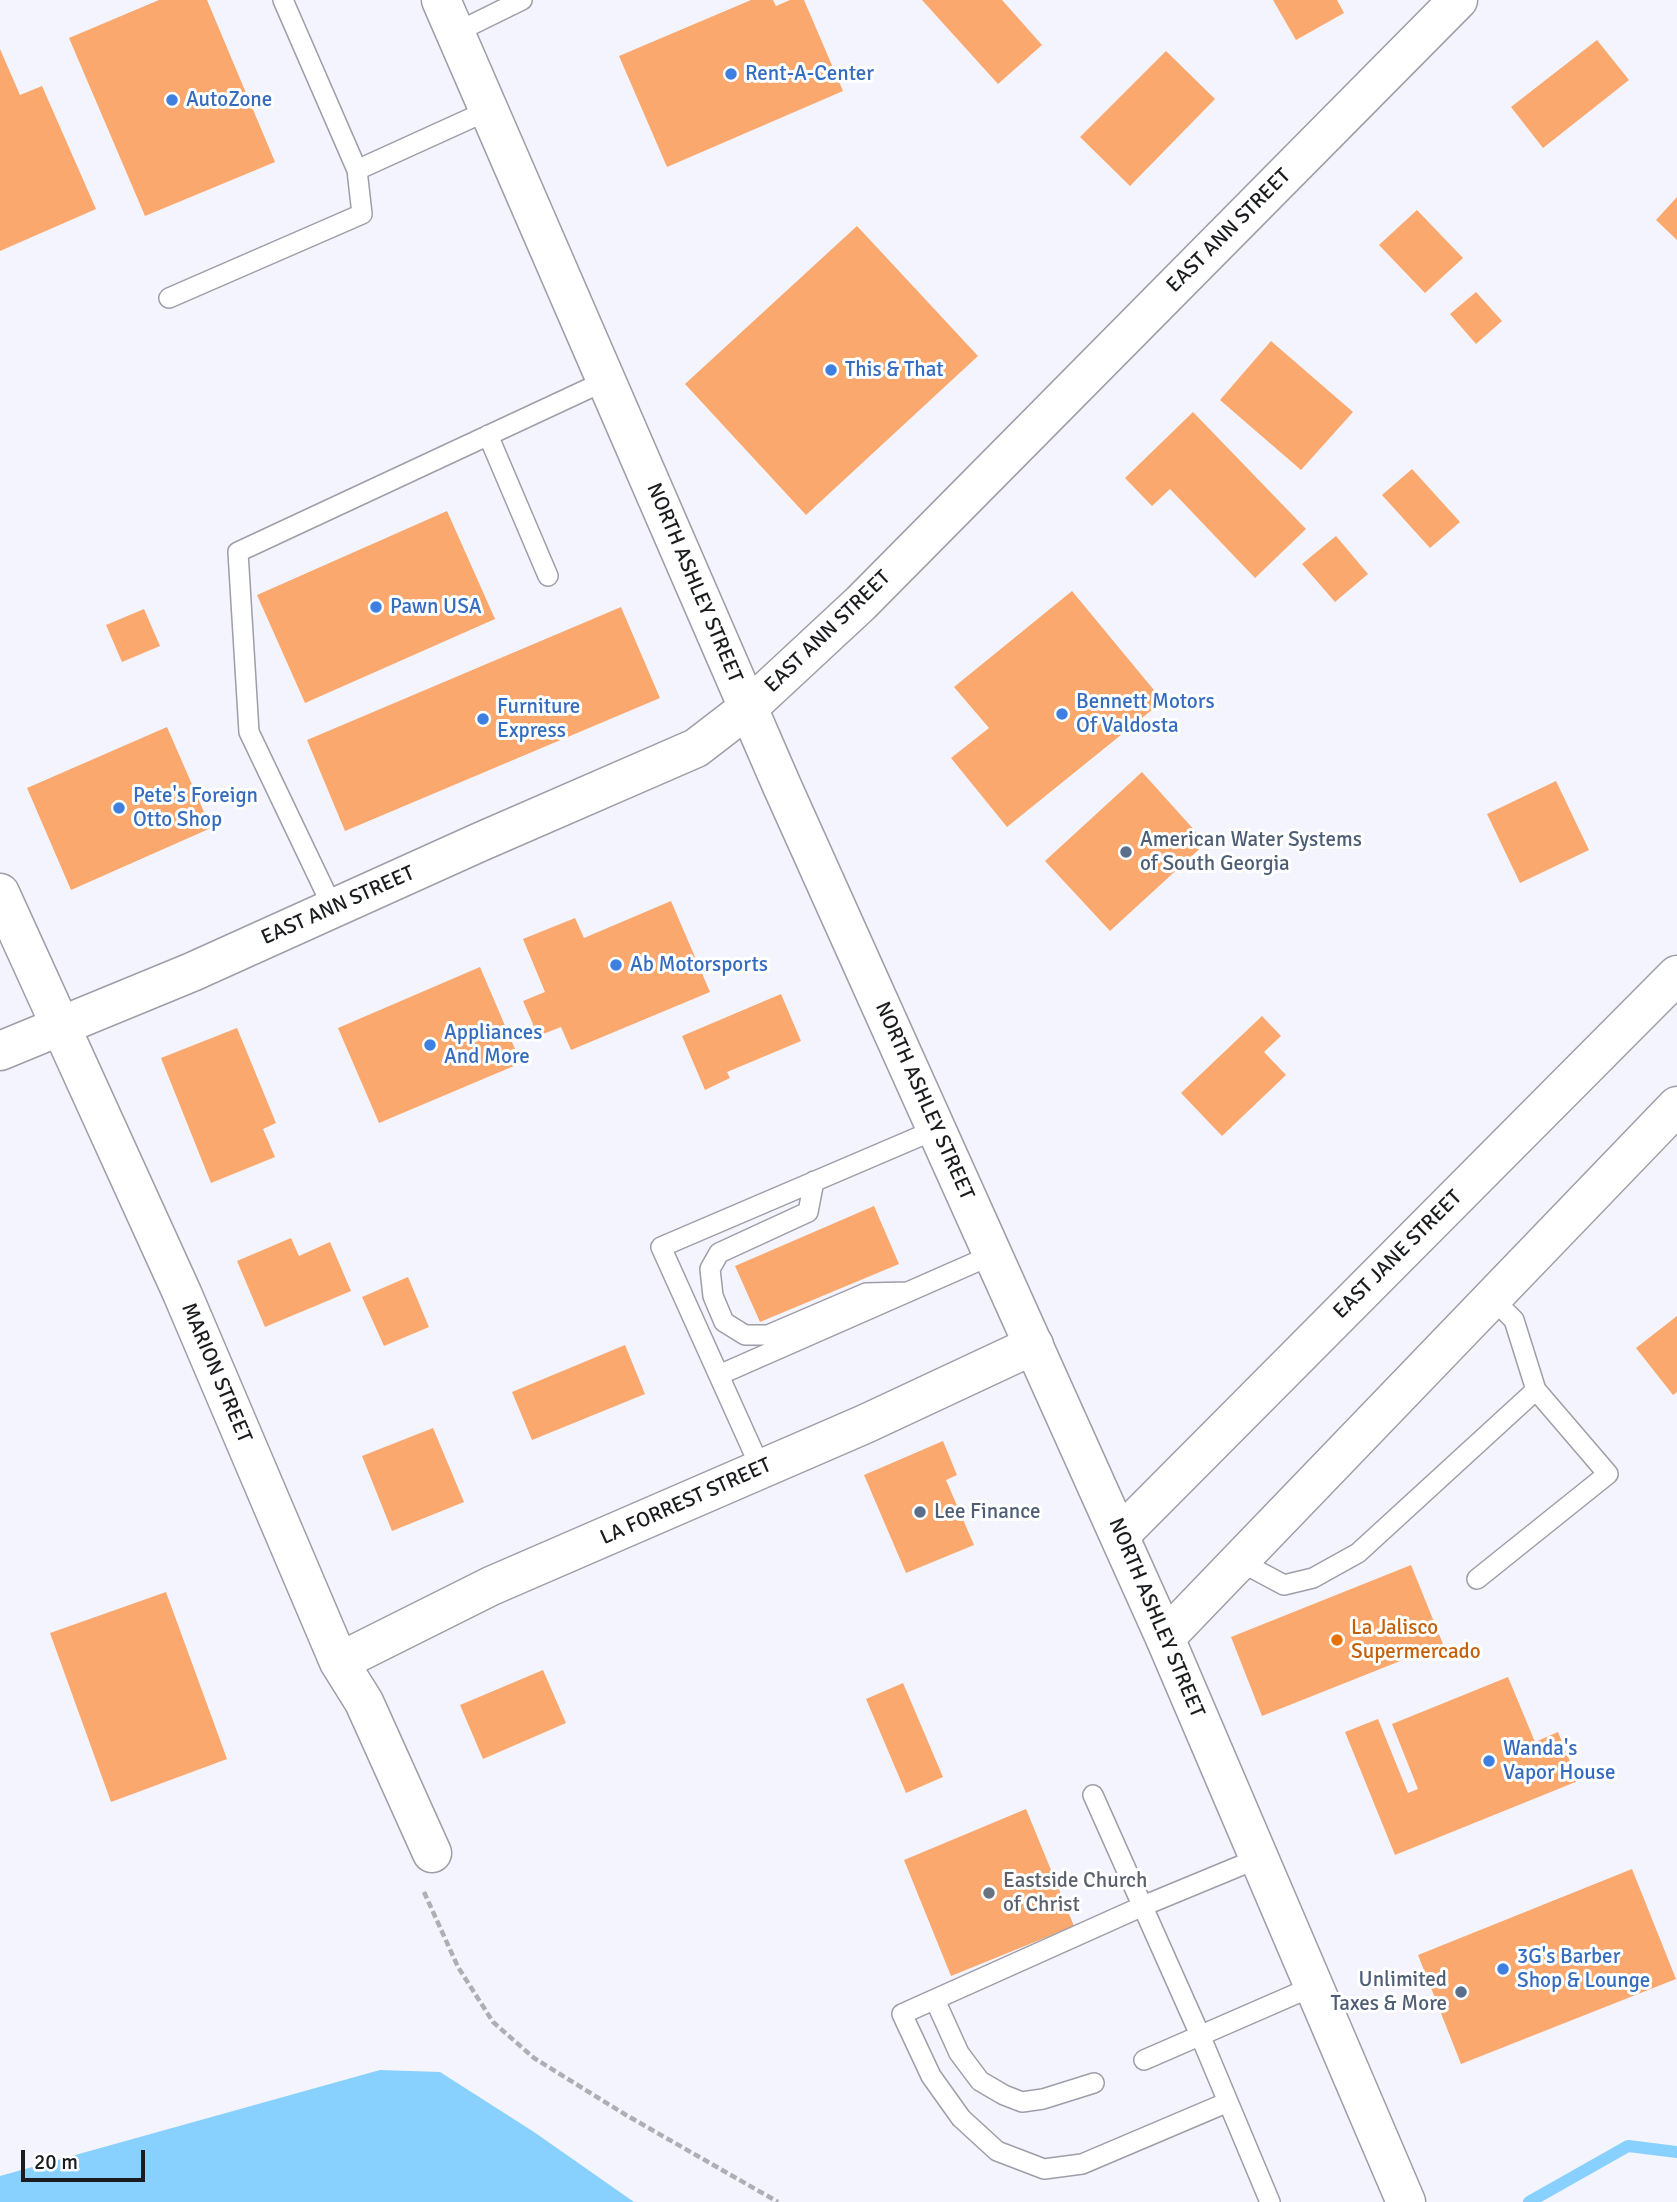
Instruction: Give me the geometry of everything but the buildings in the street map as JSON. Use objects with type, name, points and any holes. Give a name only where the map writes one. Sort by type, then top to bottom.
[{"type":"street","name":"EAST ANN STREET","points":[[0,1051],[192,972],[696,748],[748,708],[861,603],[1458,0]]},
{"type":"street","name":"NORTH ASHLEY STREET","points":[[448,16],[748,708],[1165,1637],[1406,2202]]},
{"type":"street","name":"MARION STREET","points":[[0,893],[182,1293],[339,1662],[364,1702],[432,1853]]},
{"type":"street","name":"EAST JANE STREET","points":[[1120,1535],[1677,975]]},
{"type":"street","points":[[1165,1637],[1677,1106]]},
{"type":"street","name":"LA FORREST STREET","points":[[339,1662],[491,1587],[865,1424],[1034,1345]]},
{"type":"lane","points":[[169,298],[362,214],[357,170],[283,0]]},
{"type":"lane","points":[[448,16],[522,0]]},
{"type":"lane","points":[[357,170],[489,110]]},
{"type":"lane","points":[[333,908],[249,732],[238,552],[607,380]]},
{"type":"lane","points":[[488,435],[548,576]]},
{"type":"lane","points":[[761,1469],[661,1247],[937,1129]]},
{"type":"lane","points":[[814,1181],[808,1212],[719,1252],[710,1269],[713,1296],[724,1322],[745,1335],[768,1335],[866,1293],[908,1292]]},
{"type":"lane","points":[[719,1375],[992,1255]]},
{"type":"lane","points":[[1477,1579],[1608,1474],[1536,1390],[1514,1320],[1493,1299]]},
{"type":"lane","points":[[1238,1561],[1284,1585],[1313,1578],[1347,1559],[1368,1544],[1536,1390]]},
{"type":"lane","points":[[1093,1795],[1200,2035],[1270,2202]]},
{"type":"lane","points":[[1228,2102],[1082,2164],[1044,2169],[997,2151],[961,2118],[931,2076],[902,2014],[1143,1906],[1259,1858]]},
{"type":"lane","points":[[1144,2060],[1314,1986]]},
{"type":"lane","points":[[935,2000],[959,2053],[980,2081],[1004,2095],[1022,2102],[1043,2099],[1094,2083]]},
{"type":"water","points":[[380,2070],[440,2072],[534,2132],[634,2202],[0,2202],[0,2176]]},
{"type":"waterway","points":[[1529,2202],[1628,2146],[1677,2152]]},
{"type":"place","name":"Rent-A-Center","points":[[731,74]]},
{"type":"place","name":"AutoZone","points":[[172,100]]},
{"type":"place","name":"This & That","points":[[831,370]]},
{"type":"place","name":"Pawn USA","points":[[376,607]]},
{"type":"place","name":"Bennett Motors Of Valdosta","points":[[1062,714]]},
{"type":"place","name":"Furniture Express","points":[[483,719]]},
{"type":"place","name":"Pete's Foreign Otto Shop","points":[[119,808]]},
{"type":"place","name":"American Water Systems of South Georgia","points":[[1126,852]]},
{"type":"place","name":"Ab Motorsports","points":[[616,965]]},
{"type":"place","name":"Appliances And More","points":[[430,1045]]},
{"type":"place","name":"Lee Finance","points":[[920,1512]]},
{"type":"place","name":"La Jalisco Supermercado","points":[[1337,1640]]},
{"type":"place","name":"Wanda's Vapor House","points":[[1489,1761]]},
{"type":"place","name":"Eastside Church of Christ","points":[[989,1893]]},
{"type":"place","name":"3G's Barber Shop & Lounge","points":[[1503,1969]]},
{"type":"place","name":"Unlimited Taxes & More","points":[[1461,1992]]}]
